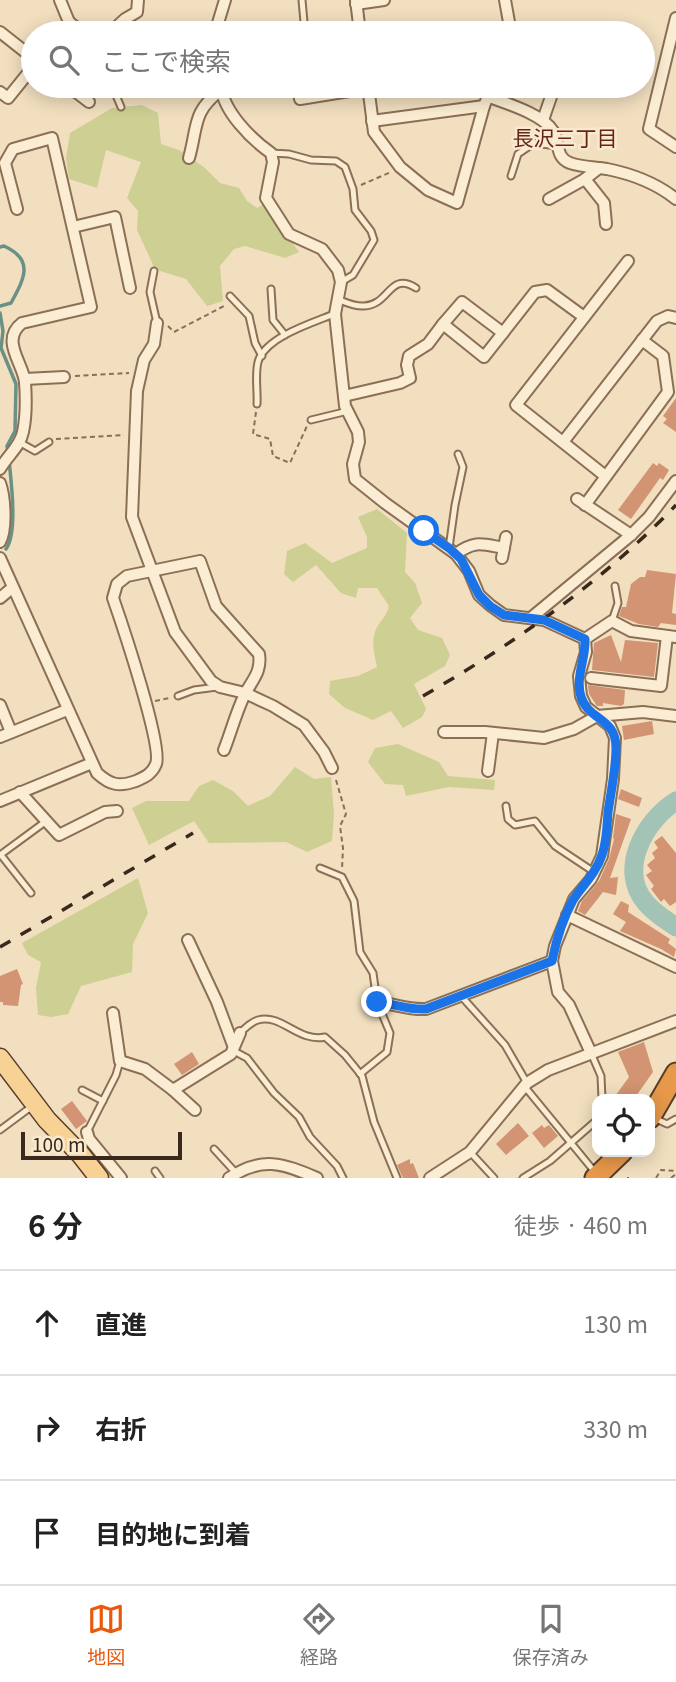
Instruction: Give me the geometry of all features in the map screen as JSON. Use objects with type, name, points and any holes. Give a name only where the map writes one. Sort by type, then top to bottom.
[{"type":"highway","points":[[655,1109],[676,1073]]},
{"type":"highway","points":[[596,1177],[617,1157]]},
{"type":"main road","points":[[0,1058],[47,1121],[81,1155],[99,1178]]},
{"type":"main road","points":[[47,1121],[65,1153],[86,1178]]},
{"type":"street","points":[[60,0],[69,21]]},
{"type":"street","points":[[123,21],[137,12],[138,0]]},
{"type":"street","points":[[219,21],[225,0]]},
{"type":"street","points":[[357,21],[356,2],[384,0]]},
{"type":"street","points":[[505,0],[509,21]]},
{"type":"street","points":[[676,18],[649,129],[676,147]]},
{"type":"street","points":[[0,32],[21,49]]},
{"type":"street","points":[[0,92],[8,98],[21,82]]},
{"type":"street","points":[[84,98],[89,102]]},
{"type":"street","points":[[190,158],[198,118],[210,98]]},
{"type":"street","points":[[224,98],[250,138],[271,153],[273,162],[266,198],[289,234],[323,249],[338,270],[341,282],[335,314],[344,396],[358,432],[359,442],[353,464],[355,479],[384,503],[453,551],[469,571],[479,595],[490,606],[504,615],[532,617],[569,630],[585,639]]},
{"type":"street","points":[[369,98],[374,132],[400,167],[428,190],[457,203],[486,98]]},
{"type":"street","points":[[372,121],[478,98]]},
{"type":"street","points":[[492,98],[543,120],[554,131],[559,153],[567,163],[639,177],[676,199]]},
{"type":"street","points":[[543,120],[550,98]]},
{"type":"street","points":[[0,469],[23,432],[25,379],[11,352],[15,327],[91,307],[52,138],[13,149],[5,163],[17,209]]},
{"type":"street","points":[[549,199],[599,168]]},
{"type":"street","points":[[585,179],[604,203],[606,225]]},
{"type":"street","points":[[73,227],[115,217],[131,288]]},
{"type":"street","points":[[604,475],[516,405],[628,261]]},
{"type":"street","points":[[443,324],[484,357],[535,292],[547,290],[584,317]]},
{"type":"street","points":[[344,396],[400,383],[410,378],[407,365],[409,356],[428,344],[462,302],[503,332]]},
{"type":"street","points":[[563,442],[657,321],[668,316],[676,317]]},
{"type":"street","points":[[156,318],[154,344],[144,360],[137,391],[132,517],[175,632],[212,681],[220,687],[245,693],[304,725],[332,768]]},
{"type":"street","points":[[631,536],[581,502],[668,392],[663,356],[642,340]]},
{"type":"street","points":[[25,379],[64,377]]},
{"type":"street","points":[[532,617],[631,536],[676,481]]},
{"type":"street","points":[[0,483],[3,538],[0,542]]},
{"type":"street","points":[[453,551],[478,543],[504,548]]},
{"type":"street","points":[[0,558],[97,773],[107,782],[121,786],[150,774],[157,762],[145,704],[113,598],[117,584],[127,576],[200,561],[216,606],[259,654],[257,677],[245,693],[224,750]]},
{"type":"street","points":[[0,598],[12,588]]},
{"type":"street","points":[[585,639],[612,621],[631,631],[671,637],[661,686],[591,678]]},
{"type":"street","points":[[585,639],[586,652],[579,676],[581,696],[586,707],[610,726],[616,750],[602,856],[566,915],[552,961],[558,992],[569,1005],[591,1053]]},
{"type":"street","points":[[0,705],[11,732]]},
{"type":"street","points":[[0,737],[67,710]]},
{"type":"street","points":[[444,732],[544,738],[574,729],[597,716],[643,712],[676,716]]},
{"type":"street","points":[[488,771],[493,733]]},
{"type":"street","points":[[0,801],[92,763]]},
{"type":"street","points":[[20,792],[59,835],[105,812],[117,811]]},
{"type":"street","points":[[566,915],[676,967]]},
{"type":"street","points":[[188,940],[217,1002],[232,1048]]},
{"type":"street","points":[[377,1002],[394,1004],[408,1010],[426,1009],[552,961]]},
{"type":"street","points":[[113,1013],[120,1061],[145,1069],[195,1110]]},
{"type":"street","points":[[430,1178],[470,1152],[526,1085],[548,1070],[676,1021]]},
{"type":"street","points":[[173,1090],[231,1054],[240,1032]]},
{"type":"street","points":[[87,1132],[89,1139],[121,1178]]},
{"type":"street","points":[[232,1176],[252,1165],[271,1164],[317,1178]]},
{"type":"lane","points":[[302,0],[304,21]]},
{"type":"lane","points":[[117,98],[121,107]]},
{"type":"lane","points":[[511,176],[518,154],[534,143],[558,146]]},
{"type":"lane","points":[[271,153],[289,153],[311,160],[336,161],[345,167],[353,189],[355,210],[372,231],[374,240],[353,275],[341,282]]},
{"type":"lane","points":[[155,271],[150,292],[156,318]]},
{"type":"lane","points":[[337,299],[360,307],[370,306],[384,298],[398,282],[406,282],[416,288]]},
{"type":"lane","points":[[271,289],[273,320],[285,335]]},
{"type":"lane","points":[[231,299],[249,316],[255,342],[262,356]]},
{"type":"lane","points":[[257,404],[259,360],[262,356],[285,335],[335,314]]},
{"type":"lane","points":[[311,420],[348,411]]},
{"type":"lane","points":[[19,442],[35,451],[49,442]]},
{"type":"lane","points":[[453,551],[454,505],[463,467],[458,454]]},
{"type":"lane","points":[[612,621],[618,603],[615,586]]},
{"type":"lane","points":[[178,696],[194,690],[220,687]]},
{"type":"lane","points":[[506,806],[508,819],[515,825],[535,821],[555,846],[594,872]]},
{"type":"lane","points":[[31,893],[1,855],[47,820]]},
{"type":"lane","points":[[320,868],[342,877],[354,901],[360,952],[373,973],[377,1002],[390,1033],[387,1052],[360,1074]]},
{"type":"lane","points":[[460,995],[505,1045],[526,1085],[596,1177]]},
{"type":"lane","points":[[240,1032],[256,1020],[275,1020],[293,1031],[315,1039],[325,1037],[345,1055],[360,1074],[374,1122],[397,1178]]},
{"type":"lane","points":[[232,1048],[247,1058],[274,1093],[299,1116],[310,1137],[337,1166],[343,1178]]},
{"type":"lane","points":[[591,1053],[601,1076],[602,1094]]},
{"type":"lane","points":[[87,1132],[120,1061]]},
{"type":"lane","points":[[82,1090],[103,1101]]},
{"type":"lane","points":[[0,1130],[34,1104]]},
{"type":"lane","points":[[655,1120],[667,1124],[676,1119]]},
{"type":"lane","points":[[523,1178],[550,1161],[592,1124]]},
{"type":"lane","points":[[214,1149],[232,1176]]},
{"type":"lane","points":[[470,1152],[494,1178]]},
{"type":"lane","points":[[155,1171],[160,1178]]},
{"type":"path","points":[[353,189],[400,167]]},
{"type":"path","points":[[156,318],[174,332],[231,299]]},
{"type":"path","points":[[64,377],[142,372]]},
{"type":"path","points":[[257,404],[253,433],[270,439],[273,456],[290,463],[311,420]]},
{"type":"path","points":[[49,442],[69,438],[124,435],[134,437]]},
{"type":"path","points":[[145,704],[178,696]]},
{"type":"path","points":[[332,768],[346,814],[340,826],[343,848],[342,877]]},
{"type":"path","points":[[656,1178],[661,1170],[676,1173]]},
{"type":"path","points":[[671,1178],[676,1173]]},
{"type":"green space","points":[[142,105],[158,113],[161,144],[179,150],[205,168],[220,183],[239,188],[247,201],[257,208],[264,204],[299,252],[285,258],[245,246],[234,249],[220,266],[223,301],[207,306],[186,279],[154,267],[137,230],[138,211],[127,198],[141,162],[106,150],[97,188],[69,179],[66,158],[70,133],[112,108]]},
{"type":"green space","points":[[377,509],[407,533],[405,572],[415,583],[422,603],[410,618],[418,630],[442,638],[450,655],[445,666],[414,684],[426,709],[422,717],[403,728],[391,711],[373,720],[345,708],[329,694],[330,681],[358,676],[377,667],[374,636],[389,606],[377,588],[358,588],[356,598],[341,593],[316,565],[293,582],[284,574],[287,551],[305,543],[332,563],[367,548],[367,537],[358,517]]},
{"type":"green space","points":[[398,744],[439,762],[448,776],[495,780],[494,790],[449,787],[406,796],[403,785],[385,784],[368,762],[375,748]]},
{"type":"green space","points":[[295,767],[314,779],[331,777],[334,814],[332,841],[307,852],[286,842],[209,843],[194,821],[149,845],[132,808],[146,801],[189,801],[199,786],[213,780],[233,791],[248,806],[270,796]]},
{"type":"green space","points":[[138,878],[148,913],[133,944],[132,972],[81,986],[68,1014],[51,1017],[38,1015],[36,988],[41,962],[28,955],[22,943]]},
{"type":"building","points":[[676,398],[676,432],[663,423],[667,419],[663,416]]},
{"type":"building","points":[[653,463],[657,466],[659,463],[669,470],[663,480],[660,478],[631,519],[618,510]]},
{"type":"building","points":[[647,570],[676,574],[672,613],[676,614],[676,625],[661,623],[658,627],[639,624],[619,616],[622,607],[626,607],[631,584],[640,577],[645,577]]},
{"type":"building","points":[[611,635],[621,662],[625,640],[658,643],[654,677],[592,670],[594,643]]},
{"type":"building","points":[[588,685],[625,690],[624,704],[621,706],[603,703],[603,706],[597,706],[589,694]]},
{"type":"building","points":[[652,721],[654,734],[624,740],[622,726]]},
{"type":"building","points":[[621,789],[642,798],[639,807],[618,799]]},
{"type":"building","points":[[616,814],[631,819],[610,878],[618,877],[616,895],[603,892],[585,915],[578,911],[582,901],[599,881],[609,859]]},
{"type":"building","points":[[662,836],[676,853],[676,902],[670,906],[664,899],[661,902],[651,889],[654,886],[646,875],[652,871],[647,865],[655,858],[652,853],[658,848],[654,842]]},
{"type":"building","points":[[621,901],[629,905],[628,912],[670,939],[668,943],[676,949],[674,957],[620,931],[626,922],[613,914]]},
{"type":"building","points":[[17,969],[23,984],[18,1006],[3,1005],[3,1002],[0,1002],[0,976]]},
{"type":"building","points":[[644,1042],[653,1072],[638,1094],[617,1094],[629,1077],[618,1052]]},
{"type":"building","points":[[192,1052],[199,1064],[182,1075],[174,1064]]},
{"type":"building","points":[[72,1101],[87,1121],[76,1129],[61,1109]]},
{"type":"building","points":[[518,1123],[529,1136],[506,1155],[496,1144]]},
{"type":"building","points":[[542,1125],[544,1128],[549,1125],[558,1136],[544,1148],[532,1133]]},
{"type":"building","points":[[410,1159],[410,1164],[413,1163],[419,1178],[403,1178],[401,1174],[397,1165]]},
{"type":"waterway","points":[[0,247],[14,251],[20,257],[24,271],[11,303],[0,306]]},
{"type":"waterway","points":[[0,313],[3,331],[1,348],[16,384],[15,431],[7,446],[8,452]]},
{"type":"waterway","points":[[6,549],[13,519],[9,460]]},
{"type":"waterway","points":[[676,801],[654,820],[645,833],[638,847],[634,876],[646,903],[676,927]]},
{"type":"railway","points":[[423,696],[491,655],[556,610],[618,560],[676,505]]},
{"type":"railway","points":[[0,947],[193,833]]},
{"type":"district","name":"長沢三丁目","points":[[565,137]]},
{"type":"route","points":[[377,1002],[394,1004],[408,1010],[426,1009],[552,961],[566,915],[591,879],[602,856],[616,750],[610,726],[586,707],[581,696],[579,676],[586,652],[585,639],[544,620],[504,615],[490,606],[479,595],[461,559],[424,531]]}]
